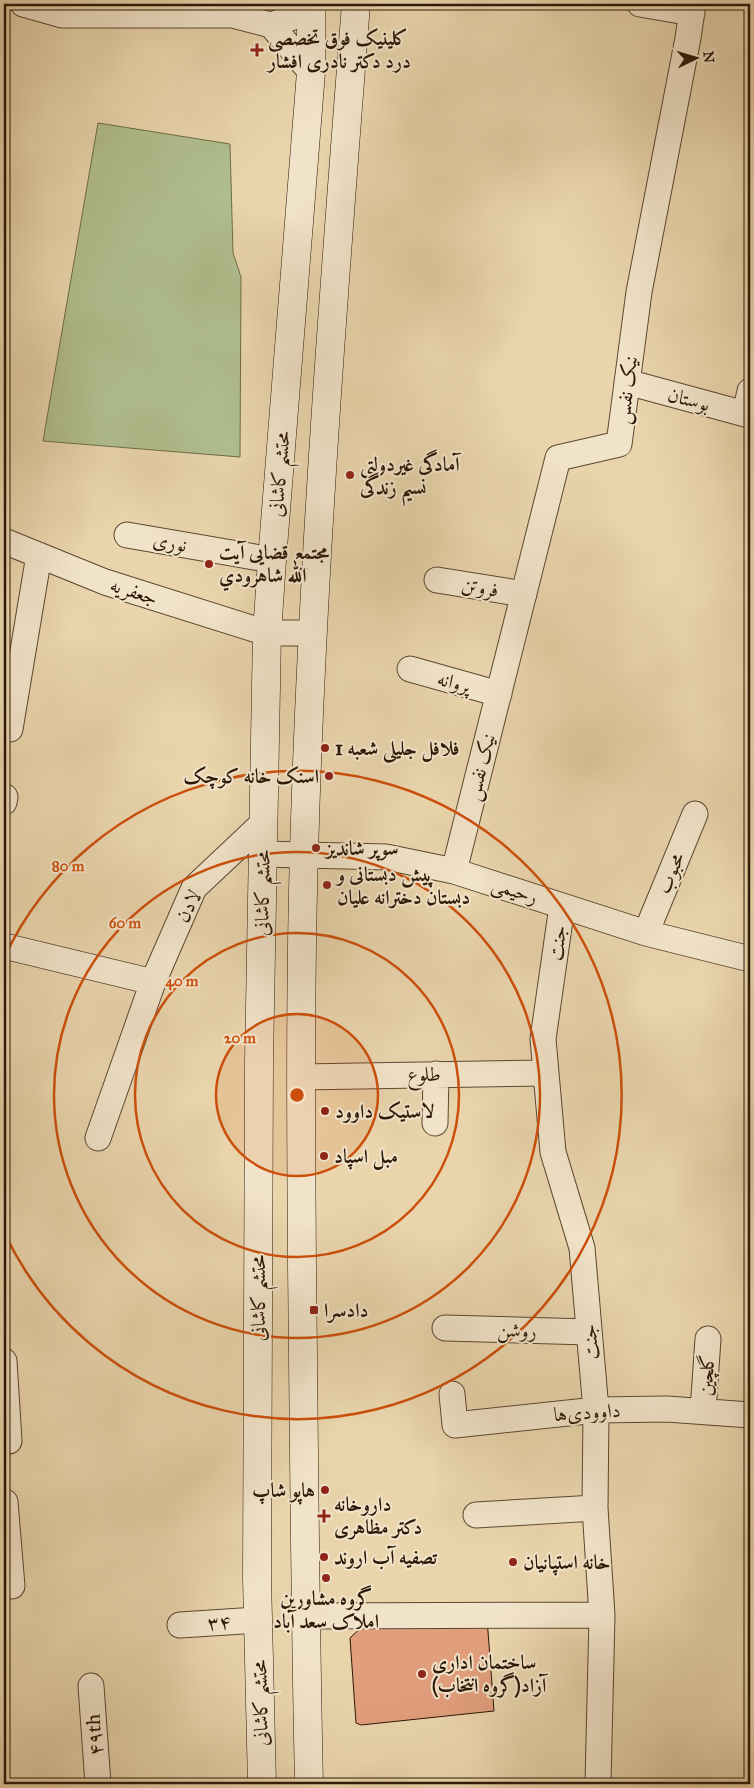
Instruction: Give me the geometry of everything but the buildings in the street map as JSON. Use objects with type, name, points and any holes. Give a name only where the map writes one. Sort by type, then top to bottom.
[{"type":"main road","name":"محتشم کاشانی","points":[[309,1784],[305,1616],[301,1076],[304,854],[313,633],[356,4]]},
{"type":"main road","name":"محتشم کاشانی","points":[[262,1784],[258,1620],[259,1071],[267,633],[311,72],[311,8]]},
{"type":"street","points":[[23,4],[62,15],[232,9],[271,25],[311,72]]},
{"type":"street","points":[[640,4],[692,8]]},
{"type":"street","points":[[271,25],[311,8]]},
{"type":"street","name":"نیک نفس","points":[[454,871],[558,458],[619,444],[639,292],[692,8]]},
{"type":"street","name":"بوستان","points":[[627,382],[748,406]]},
{"type":"street","name":"نوری","points":[[128,535],[272,560]]},
{"type":"street","name":"جعفریه","points":[[4,541],[105,582],[267,633],[313,633]]},
{"type":"street","points":[[10,730],[39,555]]},
{"type":"street","name":"فروتن","points":[[437,580],[524,594]]},
{"type":"street","name":"پروانه","points":[[410,669],[499,694]]},
{"type":"street","name":"محبوب","points":[[646,933],[695,814]]},
{"type":"street","name":"لادن","points":[[98,1138],[154,982],[194,888],[263,823]]},
{"type":"street","name":"رحیمی","points":[[262,854],[386,856],[454,871],[646,933],[750,959]]},
{"type":"street","name":"جنت","points":[[562,906],[543,1038],[553,1152],[582,1248],[596,1410],[595,1508],[602,1615],[598,1784]]},
{"type":"street","points":[[4,946],[154,982]]},
{"type":"street","name":"طلوع","points":[[301,1076],[546,1073]]},
{"type":"street","points":[[435,1123],[436,1074]]},
{"type":"street","name":"روشن","points":[[445,1328],[589,1332]]},
{"type":"street","name":"گلچین","points":[[703,1411],[708,1339]]},
{"type":"street","points":[[4,1361],[9,1441]]},
{"type":"street","name":"داوودی‌ها","points":[[452,1394],[455,1425],[596,1410],[667,1409],[750,1415]]},
{"type":"street","points":[[5,1502],[6,1545],[12,1586]]},
{"type":"street","points":[[476,1515],[595,1508]]},
{"type":"street","points":[[305,1616],[602,1615]]},
{"type":"street","name":"۳۴","points":[[180,1625],[258,1620]]},
{"type":"street","name":"۴۹th","points":[[91,1686],[98,1784]]},
{"type":"green space","points":[[98,123],[230,144],[233,253],[241,277],[240,457],[43,441]]},
{"type":"place","name":"کلینیک فوق تخصصی درد دکتر نادری افشار","points":[[257,50]]},
{"type":"place","name":"آمادگی غیردولتی نسیم زندگی","points":[[350,475]]},
{"type":"place","name":"مجتمع قضایی آیت الله شاهرودي","points":[[209,564]]},
{"type":"place","name":"فلافل جلیلی شعبه 1","points":[[325,748]]},
{"type":"place","name":"اسنک خانه کوچک","points":[[329,776]]},
{"type":"place","name":"سوپر شاندیز","points":[[316,848]]},
{"type":"place","name":"پیش دبستانی و دبستان دخترانه علیان","points":[[327,885]]},
{"type":"place","name":"لاستیک داوود","points":[[325,1111]]},
{"type":"place","name":"مبل اسپاد","points":[[324,1156]]},
{"type":"place","name":"دادسرا","points":[[314,1310]]},
{"type":"place","name":"هاپو شاپ","points":[[325,1490]]},
{"type":"place","name":"داروخانه دکتر مظاهری","points":[[324,1516]]},
{"type":"place","name":"تصفیه آب اروند","points":[[324,1557]]},
{"type":"place","name":"خانه استپانیان","points":[[513,1562]]},
{"type":"place","name":"گروه مشاورین املاک سعد آباد","points":[[326,1578]]},
{"type":"place","name":"ساختمان اداری آزاد(گروه انتخاب)","points":[[422,1674]]}]
